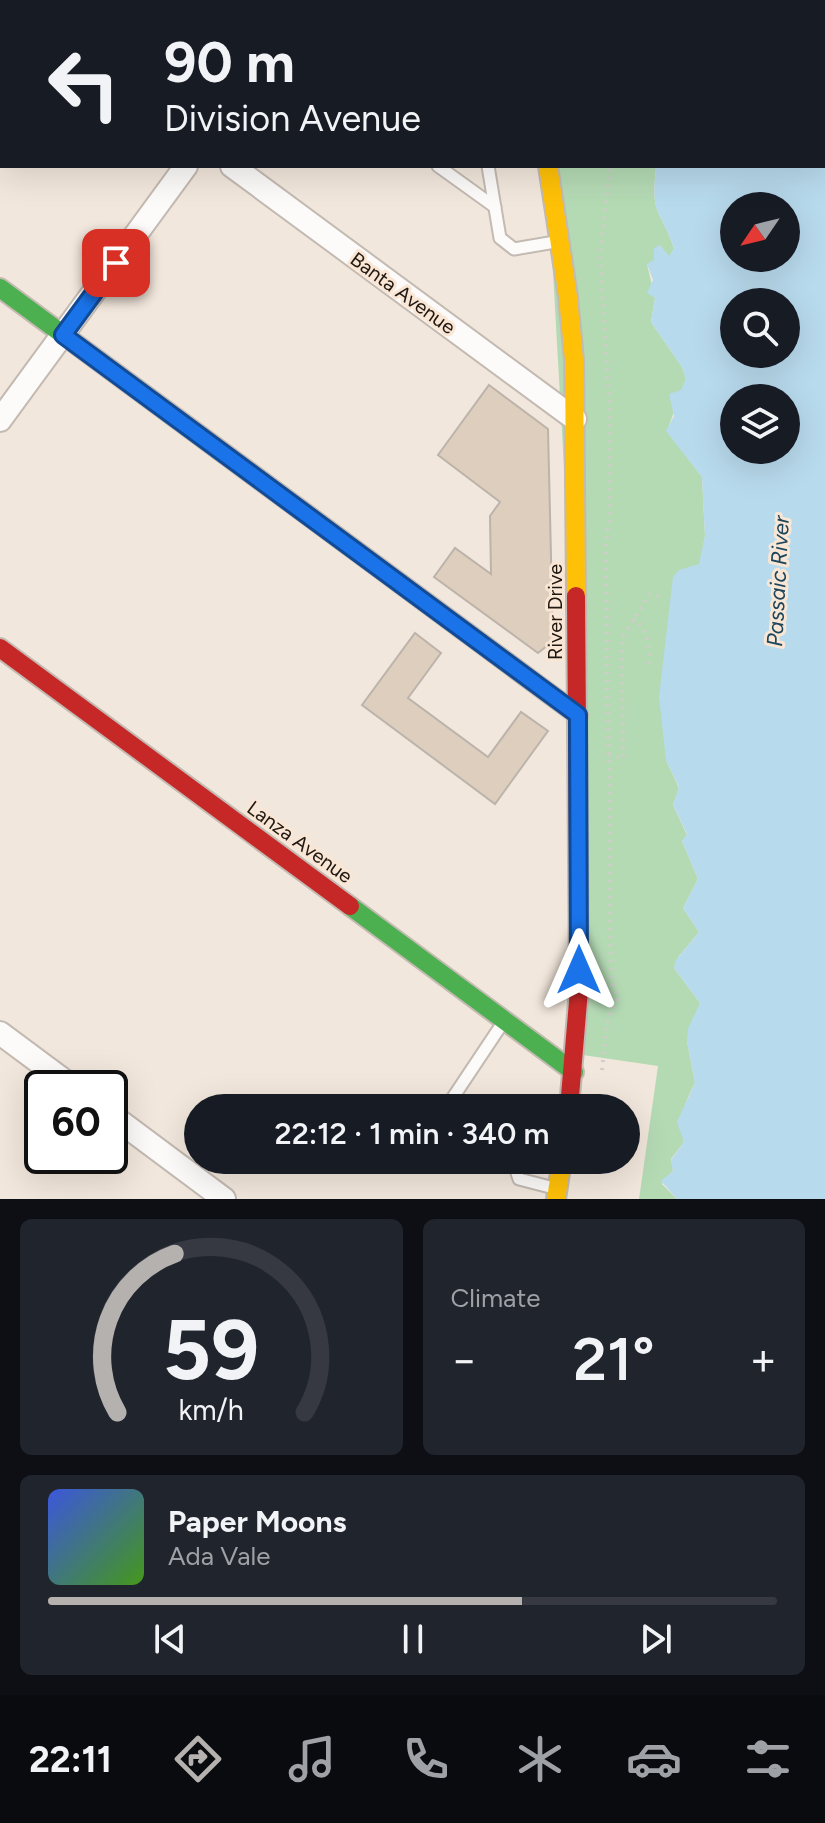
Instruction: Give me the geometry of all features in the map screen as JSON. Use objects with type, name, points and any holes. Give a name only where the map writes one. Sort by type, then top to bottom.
[{"type":"street","points":[[0,420],[185,168]]},
{"type":"street","name":"Banta Avenue","points":[[235,168],[575,419]]},
{"type":"street","name":"River Drive","points":[[548,168],[561,241],[574,360],[579,990],[571,1094]]},
{"type":"street","points":[[0,288],[578,715]]},
{"type":"street","name":"Lanza Avenue","points":[[0,648],[574,1072]]},
{"type":"street","points":[[0,1033],[50,1070]]},
{"type":"street","points":[[128,1127],[224,1199]]},
{"type":"street","points":[[557,1194],[560,1174]]},
{"type":"lane","points":[[441,168],[495,207]]},
{"type":"lane","points":[[488,168],[500,238],[514,249],[561,241]]},
{"type":"lane","points":[[455,1094],[505,1021]]},
{"type":"lane","points":[[517,1174],[519,1179],[557,1194]]},
{"type":"path","points":[[601,1076],[608,1017],[618,999],[611,977],[606,546],[610,500],[610,417],[600,255],[610,168]]},
{"type":"path","points":[[609,756],[623,758],[622,646],[633,619],[649,595],[661,596]]},
{"type":"path","points":[[633,619],[639,622],[650,648],[648,669]]},
{"type":"green space","points":[[547,168],[656,168],[656,207],[674,249],[669,257],[647,264],[655,298],[651,322],[682,367],[686,379],[667,431],[702,477],[705,536],[666,760],[679,788],[673,805],[687,835],[682,841],[698,879],[683,908],[699,932],[679,956],[674,968],[700,1003],[687,1041],[695,1083],[684,1111],[684,1142],[671,1159],[673,1171],[662,1184],[677,1199],[639,1199],[658,1066],[576,1054],[578,715]]},
{"type":"water","name":"Passaic River","points":[[656,168],[825,168],[825,1199],[677,1199],[661,1181],[673,1171],[671,1160],[684,1142],[677,1122],[695,1083],[687,1041],[688,1029],[700,1003],[674,968],[676,960],[699,932],[683,908],[698,879],[682,841],[687,834],[673,805],[679,787],[666,760],[659,697],[673,577],[679,570],[699,564],[705,536],[702,477],[666,431],[674,416],[669,394],[681,390],[686,379],[682,367],[651,322],[655,298],[647,293],[653,280],[647,264],[654,260],[654,248],[660,245],[669,256],[674,249],[656,207]]},
{"type":"building","points":[[489,385],[548,429],[553,641],[538,653],[434,577],[455,548],[491,574],[490,516],[500,502],[438,455]]},
{"type":"building","points":[[415,633],[441,653],[408,698],[488,757],[521,712],[548,731],[495,804],[362,705]]},
{"type":"traffic: fast","points":[[0,288],[401,584]]},
{"type":"traffic: fast","points":[[350,906],[574,1072]]},
{"type":"traffic: slow","points":[[548,168],[568,297],[574,360],[576,596]]},
{"type":"traffic: slow","points":[[401,584],[578,715]]},
{"type":"traffic: slow","points":[[556,1199],[560,1174]]},
{"type":"traffic: jam","points":[[570,1094],[579,990],[576,596]]},
{"type":"traffic: jam","points":[[0,648],[350,906]]},
{"type":"route","points":[[116,263],[63,335],[578,715],[579,970]]}]
